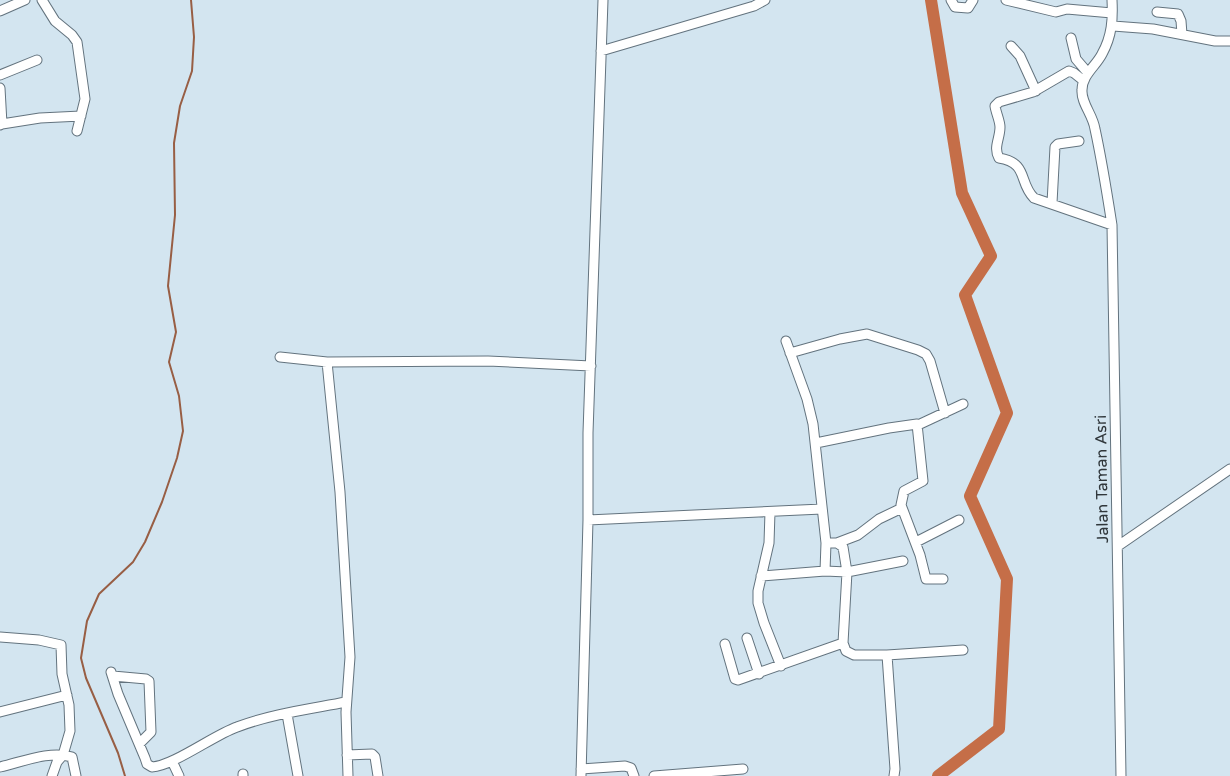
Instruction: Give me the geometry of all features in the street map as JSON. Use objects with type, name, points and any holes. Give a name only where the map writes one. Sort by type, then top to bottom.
[{"type":"street","points":[[0,11],[25,0]]},
{"type":"street","points":[[42,0],[55,21],[77,42],[85,99],[77,131]]},
{"type":"street","points":[[603,0],[581,772],[625,766],[631,768],[634,776]]},
{"type":"street","points":[[602,51],[656,33],[754,6],[765,0]]},
{"type":"street","points":[[951,0],[955,8],[968,8],[973,0]]},
{"type":"street","points":[[1006,0],[1056,12],[1067,5],[1113,13]]},
{"type":"street","points":[[1086,77],[1105,49],[1113,26],[1112,0]]},
{"type":"street","points":[[1157,12],[1178,14],[1182,34]]},
{"type":"street","points":[[1113,26],[1153,29],[1215,41],[1230,41]]},
{"type":"street","points":[[1071,38],[1077,59],[1086,77]]},
{"type":"street","points":[[1011,46],[1020,56],[1036,91]]},
{"type":"street","points":[[0,75],[37,60]]},
{"type":"street","points":[[1086,77],[1069,71],[1036,91],[1004,100],[996,105],[1000,129],[996,152],[999,158],[1014,163],[1021,171],[1031,197],[1112,225]]},
{"type":"street","name":"Jalan Taman Asri","points":[[1086,77],[1082,89],[1083,100],[1095,128],[1112,225],[1121,776]]},
{"type":"street","points":[[0,88],[1,124],[40,118],[81,116]]},
{"type":"street","points":[[1052,204],[1055,147],[1058,144],[1079,141]]},
{"type":"street","points":[[790,353],[867,334],[918,350],[926,354],[930,361],[945,412]]},
{"type":"street","points":[[786,341],[807,399],[816,442],[826,543],[825,571]]},
{"type":"street","points":[[280,357],[327,362],[488,361],[591,366]]},
{"type":"street","points":[[327,362],[342,515],[350,657],[346,702],[348,776]]},
{"type":"street","points":[[816,442],[889,428],[918,425],[963,404]]},
{"type":"street","points":[[918,425],[923,481],[904,491],[901,498],[902,508],[916,542],[926,579],[943,579]]},
{"type":"street","points":[[1118,546],[1230,469]]},
{"type":"street","points":[[826,543],[837,543],[858,535],[879,519],[902,508]]},
{"type":"street","points":[[588,520],[822,509]]},
{"type":"street","points":[[771,512],[769,543],[758,591],[760,612],[781,666]]},
{"type":"street","points":[[916,542],[958,520]]},
{"type":"street","points":[[837,543],[844,550],[847,572],[843,643],[850,654],[887,656],[963,650]]},
{"type":"street","points":[[761,576],[825,571],[847,572],[903,561]]},
{"type":"street","points":[[0,637],[39,640],[62,645],[62,671],[70,717],[70,732],[63,754],[52,776]]},
{"type":"street","points":[[747,638],[759,674]]},
{"type":"street","points":[[724,644],[736,680],[759,674],[843,643]]},
{"type":"street","points":[[887,656],[894,776]]},
{"type":"street","points":[[140,743],[151,732],[149,681],[112,674],[140,743],[149,765],[158,766],[172,761],[236,727],[346,702]]},
{"type":"street","points":[[0,712],[67,695]]},
{"type":"street","points":[[287,714],[298,776]]},
{"type":"street","points":[[0,767],[48,755],[63,754],[72,757],[76,776]]},
{"type":"street","points":[[347,755],[372,754],[375,757],[378,776]]},
{"type":"street","points":[[172,761],[179,776]]},
{"type":"street","points":[[654,776],[743,769]]},
{"type":"waterway","points":[[125,776],[118,753],[86,678],[81,658],[87,621],[99,594],[133,562],[145,542],[162,502],[177,458],[183,431],[179,396],[169,362],[176,332],[168,286],[175,215],[174,143],[180,106],[192,71],[194,37],[191,0]]},
{"type":"waterway","points":[[931,0],[962,193],[991,256],[965,295],[1007,413],[970,496],[1007,579],[999,729],[938,776]]}]
